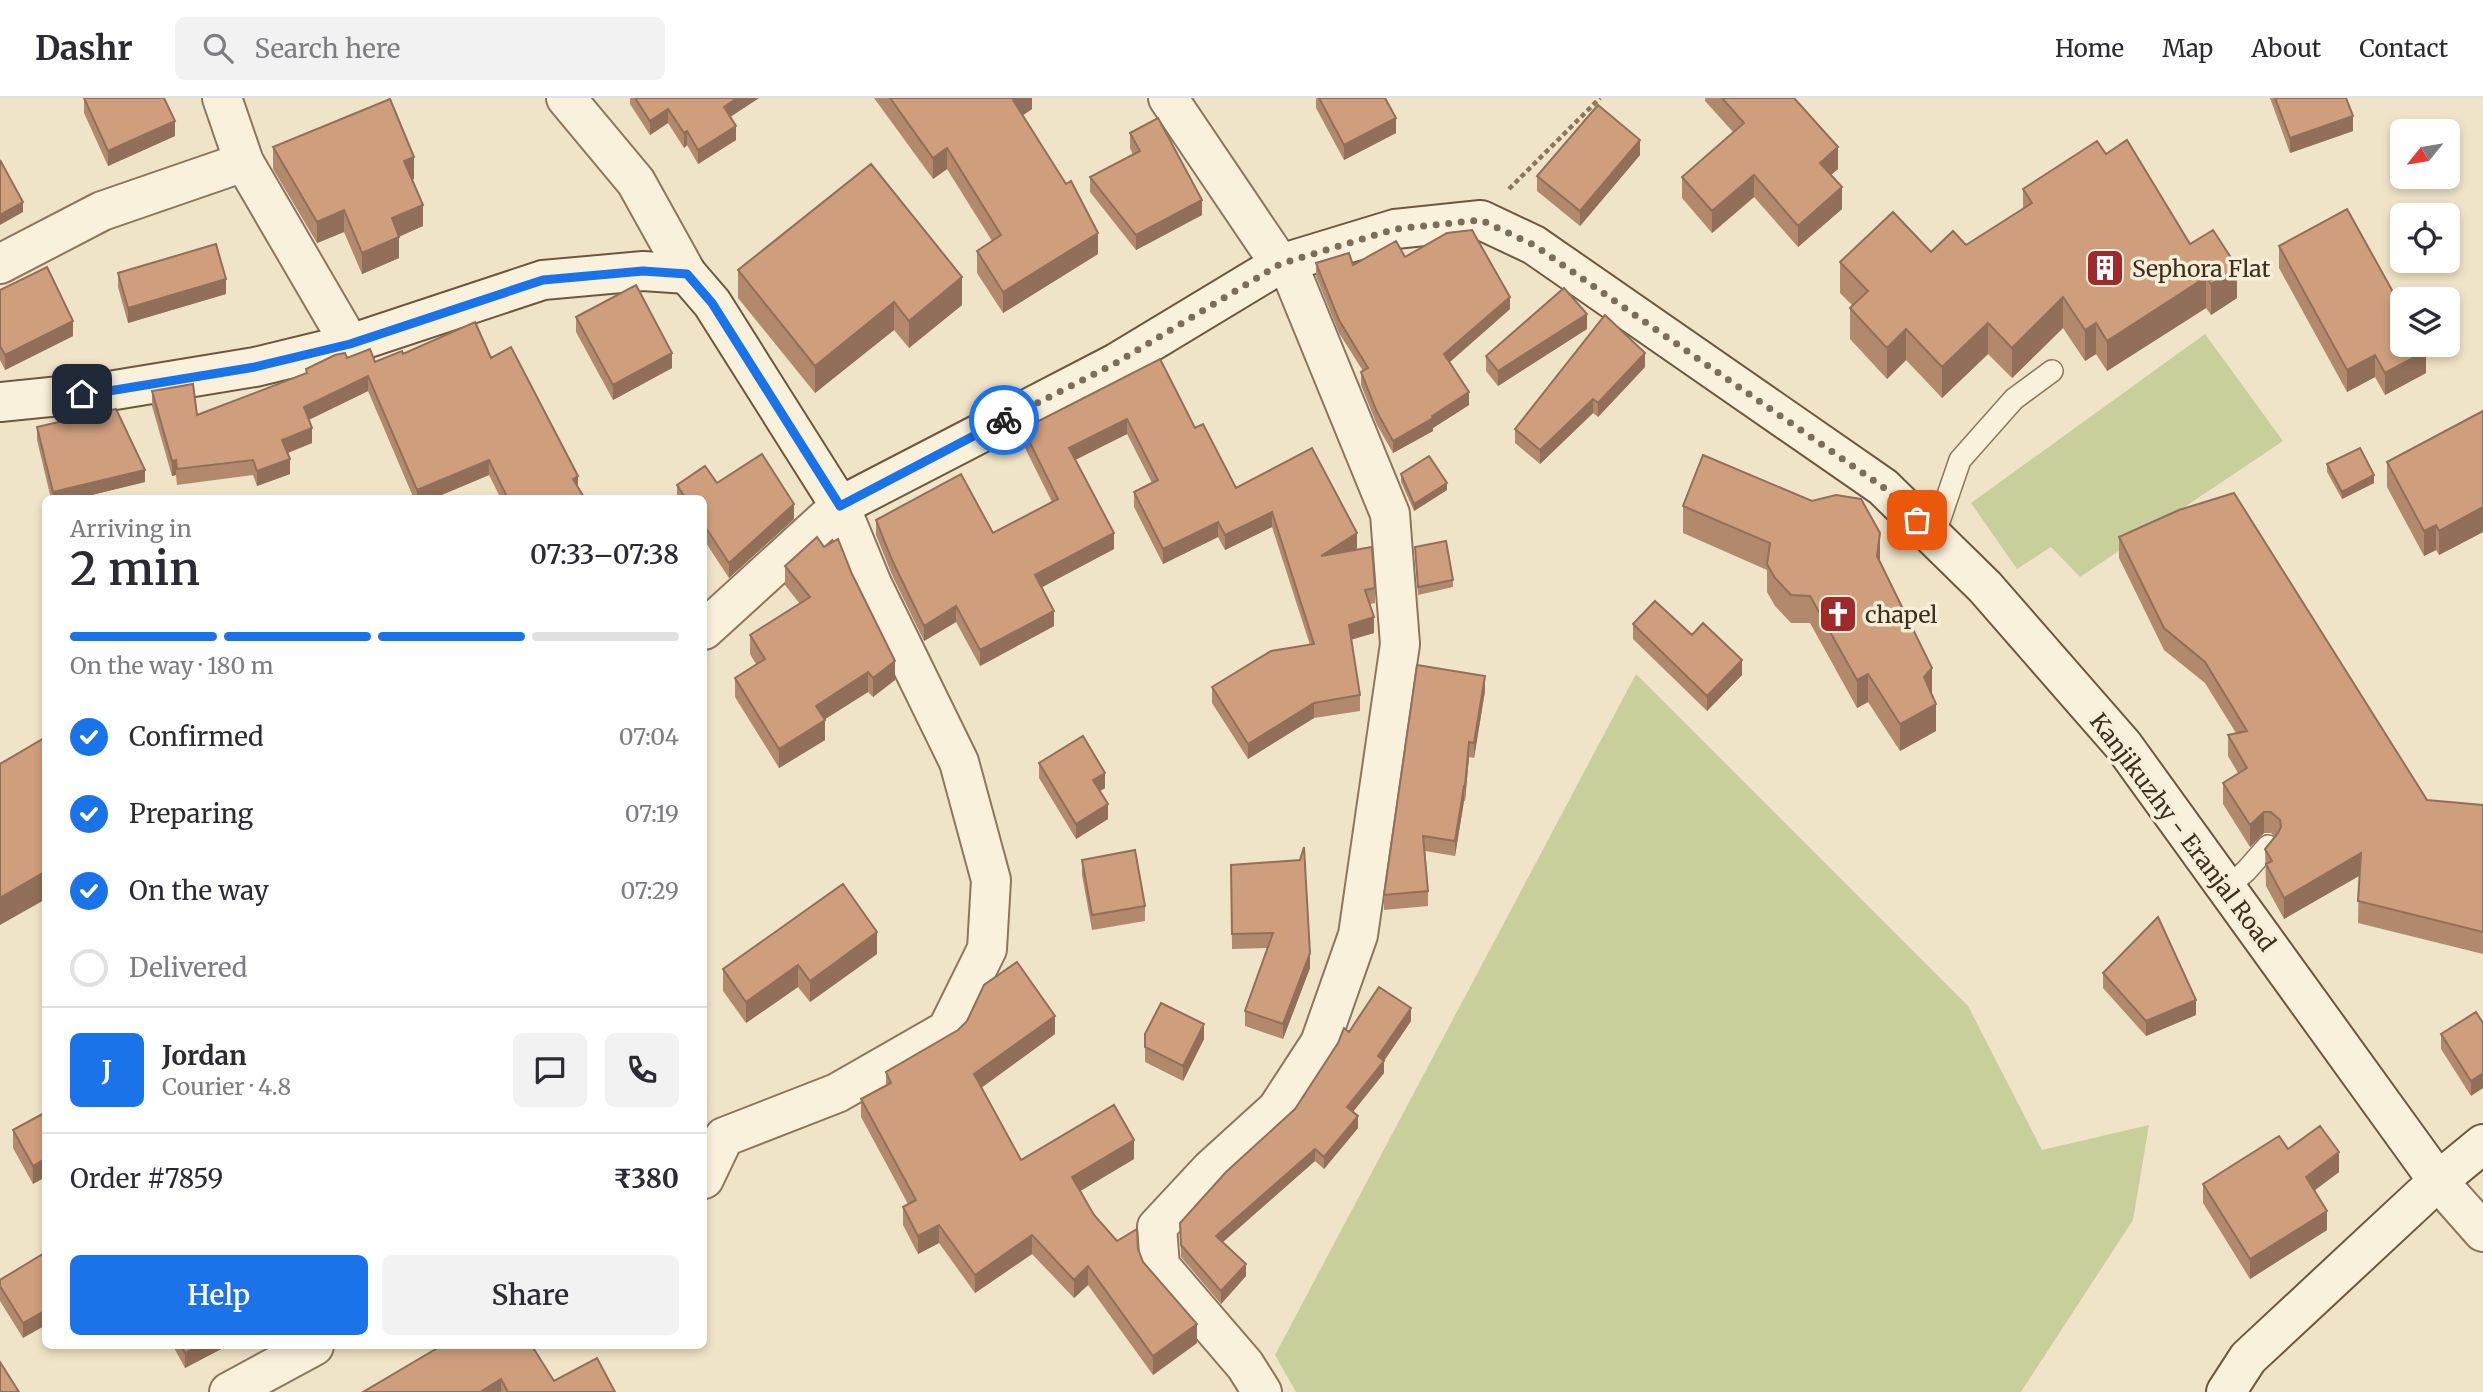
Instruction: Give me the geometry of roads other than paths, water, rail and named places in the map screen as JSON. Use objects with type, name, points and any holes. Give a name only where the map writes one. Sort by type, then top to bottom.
[{"type":"street","points":[[222,98],[244,162],[350,344]]},
{"type":"street","points":[[566,98],[636,182],[687,274],[712,303],[840,506],[872,584],[959,762],[991,880],[987,948],[947,1030],[837,1093],[724,1137],[707,1173]]},
{"type":"street","points":[[1168,98],[1283,263],[1390,514],[1400,644],[1358,935],[1320,1043],[1277,1110],[1211,1169],[1157,1227],[1160,1266],[1245,1365],[1262,1392]]},
{"type":"street","points":[[0,264],[102,211],[244,162]]},
{"type":"street","name":"Kanjikuzhy - Eranjal Road","points":[[1283,263],[1395,229],[1481,220],[1534,245],[1883,487],[1985,587],[2123,744],[2438,1181],[2483,1232]]},
{"type":"street","points":[[707,627],[840,506],[1116,363],[1283,263]]},
{"type":"street","points":[[0,402],[109,391],[255,367],[350,344],[543,280],[643,271],[687,274]]},
{"type":"street","points":[[2226,1392],[2248,1358],[2438,1181],[2483,1144]]},
{"type":"street","points":[[229,1392],[308,1349]]},
{"type":"lane","points":[[1934,536],[1960,460],[2014,399],[2052,371]]},
{"type":"lane","points":[[2226,888],[2246,871],[2268,846]]},
{"type":"place","name":"Sephora Flat","points":[[2105,268]]},
{"type":"place","name":"chapel","points":[[1838,614]]}]
